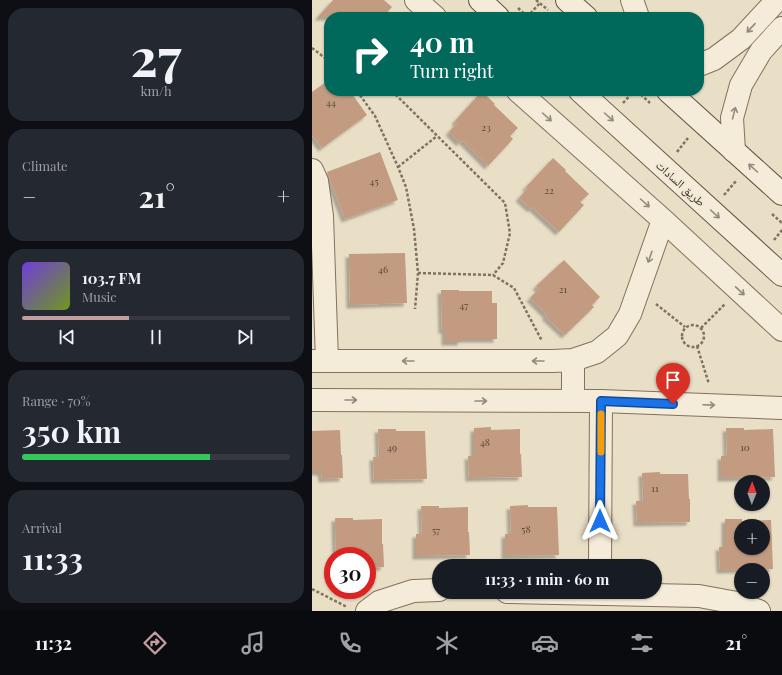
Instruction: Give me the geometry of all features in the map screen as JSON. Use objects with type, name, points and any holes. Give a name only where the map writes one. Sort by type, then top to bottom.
[{"type":"street","points":[[416,0],[429,12]]},
{"type":"street","points":[[480,0],[493,12]]},
{"type":"street","points":[[568,0],[581,12]]},
{"type":"street","points":[[632,0],[636,12]]},
{"type":"street","points":[[704,63],[714,59],[776,10]]},
{"type":"street","points":[[734,151],[732,118],[741,85],[761,52],[782,28]]},
{"type":"street","points":[[524,96],[663,220],[782,330]]},
{"type":"street","name":"طريق السادات","points":[[586,96],[782,274]]},
{"type":"street","points":[[674,96],[782,194]]},
{"type":"street","points":[[312,170],[317,181],[322,216],[320,361],[563,361],[597,352],[617,336],[630,314],[663,220]]},
{"type":"street","points":[[563,361],[573,401]]},
{"type":"street","points":[[312,400],[601,401],[782,408]]},
{"type":"street","points":[[600,559],[601,401]]},
{"type":"street","points":[[358,609],[413,591],[432,590]]},
{"type":"street","points":[[662,595],[699,596],[737,603],[759,611]]},
{"type":"path","points":[[536,0],[550,12]]},
{"type":"path","points":[[532,12],[540,3]]},
{"type":"path","points":[[312,48],[324,57]]},
{"type":"path","points":[[361,96],[375,116],[406,187],[414,229],[418,272],[415,310]]},
{"type":"path","points":[[397,96],[505,203],[510,233],[503,263],[493,275]]},
{"type":"path","points":[[623,104],[630,96]]},
{"type":"path","points":[[398,167],[437,136]]},
{"type":"path","points":[[676,152],[688,138]]},
{"type":"path","points":[[724,195],[736,181]]},
{"type":"path","points":[[774,241],[782,230]]},
{"type":"path","points":[[418,272],[493,275],[514,288],[563,361]]},
{"type":"path","points":[[639,290],[685,327]]},
{"type":"path","points":[[701,328],[739,290]]},
{"type":"path","points":[[696,325],[701,328],[704,333],[704,338],[701,343],[692,347],[683,342],[681,337],[685,327],[696,325]]},
{"type":"path","points":[[697,346],[716,406]]},
{"type":"path","points":[[312,589],[358,609]]},
{"type":"building","points":[[333,0],[384,0],[392,7],[388,12],[324,12],[324,17],[318,17]]},
{"type":"building","points":[[324,84],[324,96],[354,96],[367,115],[322,148],[312,135],[312,92]]},
{"type":"building","points":[[478,96],[487,96],[495,104],[494,105],[518,128],[510,136],[513,139],[488,166],[462,140],[460,143],[449,132],[457,123],[455,121]]},
{"type":"building","points":[[380,152],[398,200],[345,219],[327,172]]},
{"type":"building","points":[[553,158],[589,194],[580,202],[584,205],[559,232],[532,207],[531,209],[519,198],[527,189],[526,187]]},
{"type":"building","points":[[405,253],[407,303],[350,305],[349,254]]},
{"type":"building","points":[[564,260],[600,297],[592,305],[594,307],[565,335],[545,316],[547,315],[530,298],[539,289],[536,286]]},
{"type":"building","points":[[441,290],[492,291],[492,303],[497,303],[497,339],[461,339],[461,342],[445,342],[445,330],[442,330]]},
{"type":"building","points":[[491,427],[491,430],[520,429],[522,477],[469,478],[468,456],[474,456],[474,428]]},
{"type":"building","points":[[726,428],[744,428],[744,430],[773,429],[775,477],[770,477],[770,475],[734,475],[734,478],[721,478],[721,456],[727,456]]},
{"type":"building","points":[[378,429],[396,429],[396,431],[425,431],[427,479],[374,480],[373,457],[379,457]]},
{"type":"building","points":[[340,430],[343,478],[322,479],[321,472],[312,472],[312,431]]},
{"type":"building","points":[[660,472],[660,474],[688,474],[690,522],[637,523],[636,501],[643,501],[642,473]]},
{"type":"building","points":[[528,505],[528,507],[557,507],[559,555],[505,556],[505,534],[511,534],[510,506]]},
{"type":"building","points":[[421,506],[439,506],[439,508],[468,507],[470,555],[416,556],[416,534],[422,534]]},
{"type":"building","points":[[335,518],[353,518],[353,520],[382,519],[384,567],[376,567],[376,547],[336,547]]},
{"type":"building","points":[[725,519],[734,519],[734,555],[770,555],[771,520],[773,569],[770,569],[770,563],[734,563],[734,570],[720,570],[719,547],[725,547]]},
{"type":"slow traffic","points":[[601,414],[601,452]]},
{"type":"route","points":[[600,521],[601,401],[673,404]]}]
